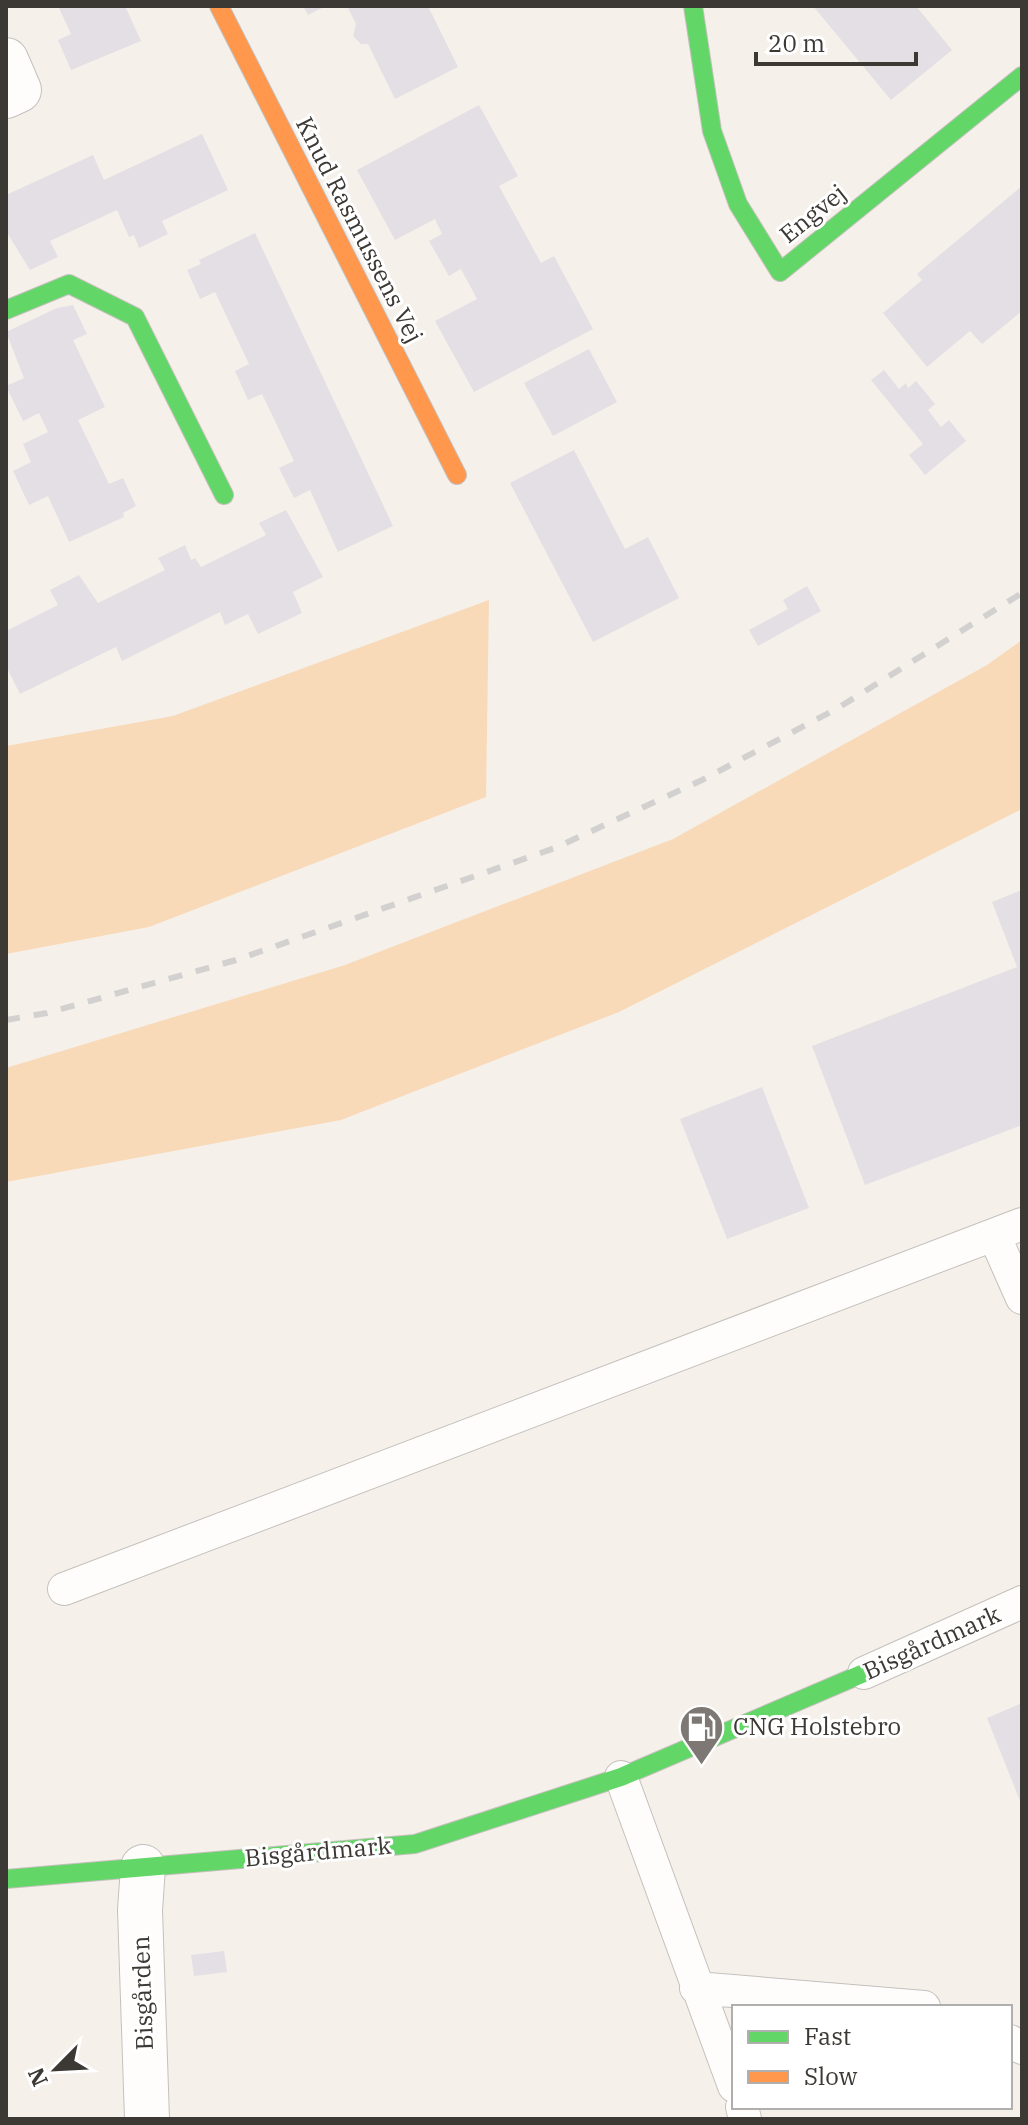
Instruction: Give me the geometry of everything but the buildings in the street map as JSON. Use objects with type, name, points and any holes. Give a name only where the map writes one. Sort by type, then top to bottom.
[{"type":"street","name":"Knud Rasmussens Vej","points":[[219,6],[457,475]]},
{"type":"street","name":"Engvej","points":[[693,6],[712,131],[738,204],[780,272],[1022,76]]},
{"type":"street","points":[[6,60],[19,90],[6,96]]},
{"type":"street","points":[[6,310],[69,284],[135,317],[224,495]]},
{"type":"street","name":"Bisgårdmark","points":[[6,1879],[415,1844],[621,1777],[864,1673]]},
{"type":"street","name":"Bisgården","points":[[143,1867],[140,1910],[147,2119]]},
{"type":"lane","points":[[64,1589],[1008,1229],[1022,1298]]},
{"type":"lane","name":"Bisgårdmark","points":[[864,1673],[1022,1602]]},
{"type":"lane","points":[[621,1777],[732,2081]]},
{"type":"lane","points":[[696,1988],[900,2005]]},
{"type":"shaded area","points":[[489,600],[486,797],[149,927],[6,954],[6,746],[173,716]]},
{"type":"shaded area","points":[[1022,640],[1022,809],[619,1012],[341,1120],[6,1182],[6,1068],[345,965],[673,839],[987,665]]},
{"type":"railway","points":[[6,1020],[47,1013],[236,960],[555,848],[702,780],[838,708],[1022,593]]},
{"type":"traffic: fast","points":[[693,6],[712,131],[738,204],[780,272],[1022,76]]},
{"type":"traffic: fast","points":[[6,310],[69,284],[135,317],[224,495]]},
{"type":"traffic: fast","points":[[6,1879],[415,1844],[621,1777],[864,1673]]},
{"type":"traffic: slow","points":[[219,6],[457,475]]},
{"type":"place","name":"CNG Holstebro","points":[[702,1766]]}]
